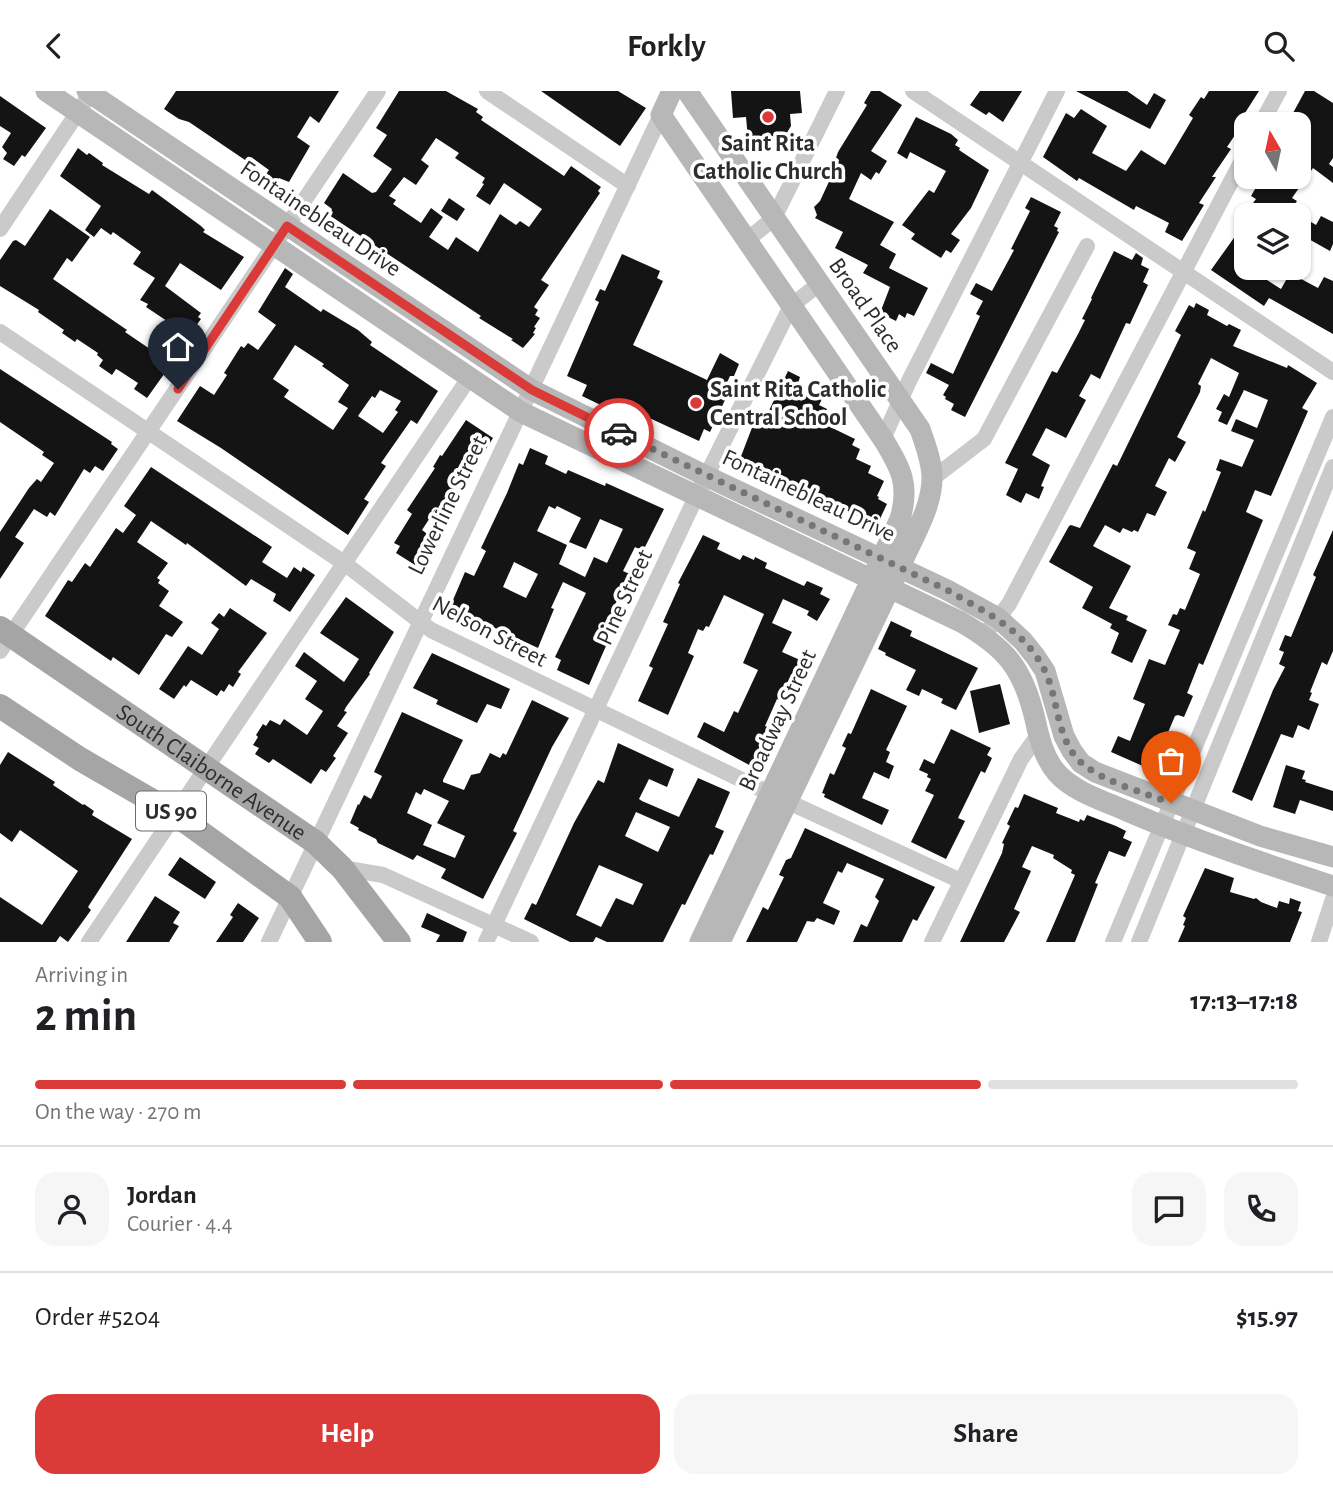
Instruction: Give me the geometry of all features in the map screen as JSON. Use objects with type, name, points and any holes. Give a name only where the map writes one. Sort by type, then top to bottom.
[{"type":"main road","name":"South Claiborne Avenue","points":[[4,638],[315,842],[342,868],[399,942]]},
{"type":"main road","name":"US 90","points":[[0,706],[79,759],[175,814],[290,897],[320,942]]},
{"type":"street","name":"Fontainebleau Drive","points":[[46,91],[521,412],[984,635],[1007,654],[1022,676],[1039,734],[1053,767],[1068,783],[1184,835],[1333,886]]},
{"type":"street","points":[[4,638],[148,433],[378,91]]},
{"type":"street","points":[[487,91],[628,186]]},
{"type":"street","name":"Lowerline Street","points":[[269,942],[672,91]]},
{"type":"street","name":"Broad Place","points":[[687,91],[920,429],[932,479],[928,503],[891,562]]},
{"type":"street","points":[[746,241],[774,218],[837,91]]},
{"type":"street","points":[[914,91],[1333,372]]},
{"type":"street","points":[[883,439],[1058,91]]},
{"type":"street","points":[[1268,112],[1279,91]]},
{"type":"street","name":"Fontainebleau Drive","points":[[90,92],[532,390],[706,476],[891,562],[998,618],[1023,641],[1045,671],[1064,736],[1081,763],[1095,772],[1261,836],[1333,857]]},
{"type":"street","points":[[0,229],[90,92]]},
{"type":"street","points":[[662,115],[883,439]]},
{"type":"street","points":[[984,635],[1009,604],[1234,176]]},
{"type":"street","points":[[932,479],[984,439],[1087,246]]},
{"type":"street","name":"Pine Street","points":[[486,942],[696,496],[791,306],[819,284]]},
{"type":"street","name":"Nelson Street","points":[[0,332],[344,563],[431,630],[961,881]]},
{"type":"street","points":[[89,942],[469,378]]},
{"type":"street","points":[[1113,942],[1332,424]]},
{"type":"street","name":"Broadway Street","points":[[700,942],[779,797],[891,562],[906,488],[900,469],[883,439]]},
{"type":"street","points":[[1139,942],[1333,467]]},
{"type":"street","points":[[1255,603],[1274,610]]},
{"type":"street","points":[[932,942],[1021,759],[1039,734]]},
{"type":"street","name":"Broadway Street","points":[[720,942],[779,797]]},
{"type":"street","points":[[342,868],[383,875],[531,942]]},
{"type":"street","points":[[1319,942],[1333,899]]},
{"type":"building","points":[[176,91],[339,91],[319,123],[310,116],[297,137],[310,146],[289,182],[279,178],[277,182],[266,174],[269,170],[251,157],[248,162],[189,122],[164,109]]},
{"type":"building","points":[[399,91],[446,91],[478,109],[476,112],[483,117],[481,120],[564,176],[571,166],[601,187],[598,191],[600,193],[541,280],[549,285],[534,307],[538,310],[535,315],[540,318],[534,327],[535,334],[523,348],[479,318],[481,316],[329,215],[332,209],[324,203],[343,173],[372,193],[376,192],[392,169],[373,156],[387,135],[376,128]],"holes":[[[436,138],[459,153],[455,158],[485,178],[476,196],[490,205],[504,183],[542,209],[529,227],[520,221],[516,225],[500,214],[478,252],[456,237],[448,250],[429,237],[443,217],[431,208],[421,223],[393,204],[396,200],[389,196],[404,177],[416,185],[429,166],[421,160]]]},
{"type":"building","points":[[541,91],[618,91],[646,108],[620,146]]},
{"type":"building","name":"Saint Rita Catholic Church","points":[[731,91],[800,91],[802,113],[790,114],[791,126],[782,141],[757,144],[757,138],[748,139],[746,117],[733,118]]},
{"type":"building","points":[[871,91],[880,91],[902,105],[871,151],[887,161],[879,174],[876,172],[871,180],[861,173],[849,199],[894,222],[880,245],[896,254],[889,268],[928,288],[914,316],[907,313],[905,318],[899,314],[896,321],[880,313],[890,287],[863,273],[868,265],[835,248],[843,232],[815,218],[817,215],[814,207],[820,201],[839,160],[836,158],[838,152],[867,105],[864,103]]},
{"type":"building","points":[[980,91],[1022,91],[1003,122],[989,112],[986,115],[970,105]]},
{"type":"building","points":[[1076,91],[1127,91],[1147,105],[1154,93],[1166,100],[1150,129]]},
{"type":"building","points":[[1209,91],[1259,91],[1246,112],[1234,112],[1234,136],[1227,147],[1231,149],[1212,177],[1216,177],[1199,203],[1204,205],[1182,241],[1165,232],[1169,223],[1136,206],[1134,210],[1079,178],[1077,181],[1043,157],[1066,113],[1074,118],[1081,109],[1107,126],[1092,153],[1126,171],[1141,150],[1165,165],[1193,118],[1189,115],[1201,97],[1204,99]]},
{"type":"building","points":[[1305,91],[1314,91],[1333,103],[1333,158],[1329,164],[1333,167],[1333,183],[1313,168],[1311,171],[1311,112],[1294,112]]},
{"type":"building","points":[[0,96],[46,128],[25,157],[22,155],[14,166],[3,159],[7,153],[2,147],[11,133],[0,126]]},
{"type":"building","points":[[916,117],[951,134],[958,140],[955,145],[959,150],[989,170],[971,208],[951,234],[960,240],[951,253],[946,250],[941,258],[911,239],[915,234],[902,225],[929,190],[934,193],[946,171],[910,152],[907,159],[897,153]]},
{"type":"building","points":[[78,148],[149,194],[152,190],[201,226],[205,230],[203,232],[244,257],[221,290],[180,263],[165,286],[201,313],[198,317],[201,319],[192,331],[190,329],[189,332],[169,319],[167,321],[140,300],[155,278],[133,264],[141,252],[113,232],[111,235],[101,228],[94,237],[85,230],[101,206],[60,176]]},
{"type":"building","points":[[1255,189],[1298,189],[1292,198],[1297,201],[1296,203],[1253,203],[1256,199],[1251,196]]},
{"type":"building","points":[[1031,197],[1061,212],[1054,226],[1059,232],[965,417],[951,410],[954,404],[943,395],[949,385],[926,373],[931,363],[953,374],[980,316],[976,314],[983,301],[970,294],[976,283],[992,291],[1014,250],[1011,249],[1030,211],[1025,208]]},
{"type":"building","points":[[449,198],[465,209],[457,221],[441,211]]},
{"type":"building","points":[[50,209],[90,237],[72,262],[67,258],[53,279],[150,349],[155,342],[177,356],[147,398],[134,389],[138,383],[116,369],[112,375],[99,366],[103,360],[98,353],[77,339],[75,342],[62,333],[64,330],[38,312],[39,310],[0,286],[0,260],[13,241],[25,246]]},
{"type":"building","points":[[1321,216],[1333,222],[1333,244],[1330,251],[1311,240],[1311,222],[1316,225]]},
{"type":"building","points":[[1234,238],[1234,280],[1267,280],[1281,289],[1286,280],[1303,280],[1318,288],[1324,277],[1333,281],[1333,334],[1269,298],[1264,306],[1211,270]]},
{"type":"building","points":[[1114,251],[1132,260],[1136,253],[1143,258],[1141,265],[1149,269],[1143,282],[1148,285],[1130,324],[1126,323],[1100,379],[1091,374],[1079,396],[1086,400],[1066,438],[1046,428],[1032,455],[1050,465],[1041,486],[1044,487],[1039,499],[1026,493],[1021,503],[1006,495],[1018,469],[1005,463],[1052,371],[1057,373],[1078,334],[1091,298]]},
{"type":"building","points":[[622,254],[660,271],[657,278],[663,281],[633,345],[707,380],[720,353],[739,364],[720,398],[725,400],[710,432],[704,429],[699,441],[617,403],[613,411],[582,396],[587,385],[567,376],[599,302],[595,300],[600,289],[605,291]]},
{"type":"building","points":[[285,268],[293,274],[285,287],[321,312],[323,309],[358,330],[372,342],[370,345],[438,391],[417,424],[411,420],[381,463],[386,466],[364,499],[369,502],[348,535],[177,421],[200,386],[214,395],[241,346],[244,348],[248,343],[258,350],[276,325],[258,312]],"holes":[[[295,345],[349,385],[338,402],[348,408],[333,430],[284,397],[289,390],[273,379]],[[380,390],[401,401],[395,410],[398,412],[383,433],[358,416],[372,396],[375,398]]]},
{"type":"building","points":[[1196,303],[1209,310],[1207,315],[1241,330],[1233,346],[1287,368],[1288,365],[1317,383],[1302,408],[1308,411],[1271,496],[1255,490],[1246,512],[1263,520],[1203,665],[1199,663],[1187,693],[1193,696],[1184,717],[1175,716],[1152,770],[1111,752],[1118,736],[1130,741],[1145,704],[1133,699],[1149,659],[1165,665],[1180,630],[1168,625],[1173,614],[1177,615],[1180,608],[1185,610],[1200,574],[1189,569],[1196,552],[1187,548],[1221,472],[1216,470],[1220,459],[1242,467],[1254,440],[1231,431],[1236,419],[1257,428],[1268,400],[1244,390],[1227,425],[1218,421],[1222,412],[1216,409],[1224,394],[1229,397],[1239,373],[1211,358],[1198,384],[1201,386],[1200,392],[1177,437],[1186,442],[1175,462],[1169,458],[1155,486],[1167,492],[1155,516],[1147,513],[1138,532],[1123,528],[1120,533],[1105,525],[1093,546],[1131,566],[1109,608],[1128,616],[1126,620],[1147,630],[1132,663],[1111,653],[1119,633],[1110,628],[1112,624],[1082,608],[1093,587],[1049,562],[1069,526],[1080,528],[1113,464],[1117,466],[1181,335],[1175,331],[1189,305],[1194,308]]},
{"type":"building","points":[[0,369],[112,442],[118,449],[103,471],[95,466],[90,473],[84,469],[55,516],[50,512],[47,517],[34,509],[15,537],[24,543],[0,579],[0,532],[29,488],[37,479],[41,482],[54,463],[42,455],[44,452],[0,422]]},
{"type":"building","points":[[788,371],[800,377],[797,387],[822,399],[819,405],[827,409],[820,422],[855,439],[852,445],[860,449],[856,459],[871,466],[868,473],[884,481],[877,496],[887,504],[877,525],[740,459],[753,425],[756,426],[759,419],[764,421]]},
{"type":"building","points":[[466,420],[493,438],[476,465],[471,462],[451,494],[456,497],[444,516],[435,510],[422,530],[438,542],[423,563],[418,560],[415,565],[396,553],[400,546],[394,543],[412,514],[407,510],[435,468],[433,467],[440,455],[442,456]]},
{"type":"building","points":[[530,448],[548,456],[545,464],[566,474],[568,470],[605,486],[606,483],[664,509],[643,551],[635,547],[623,571],[634,576],[627,592],[622,590],[611,613],[619,616],[589,685],[557,670],[561,660],[555,657],[586,593],[563,582],[538,648],[450,607],[465,572],[474,576],[486,551],[481,548],[519,463],[523,465]],"holes":[[[549,506],[555,509],[557,506],[581,518],[569,542],[586,549],[600,519],[623,529],[607,563],[594,557],[585,577],[559,564],[567,545],[537,531]],[[514,562],[538,574],[526,598],[503,587]]]},
{"type":"building","points":[[151,467],[272,547],[262,562],[287,578],[294,567],[301,572],[303,567],[315,575],[290,612],[273,601],[276,594],[251,579],[246,586],[187,543],[186,545],[151,521],[137,542],[168,563],[157,578],[160,580],[158,583],[169,591],[159,606],[183,622],[172,637],[166,634],[139,675],[113,657],[111,661],[45,616],[68,580],[72,582],[85,563],[90,567],[116,528],[123,533],[136,515],[124,506]]},
{"type":"building","points":[[1333,530],[1333,651],[1327,665],[1322,662],[1309,700],[1319,704],[1309,730],[1298,725],[1293,738],[1281,734],[1252,801],[1232,792],[1285,667],[1279,664],[1284,652],[1279,650],[1285,635],[1291,637],[1316,577],[1313,575]]},
{"type":"building","points":[[703,535],[720,543],[717,549],[740,560],[743,555],[754,560],[755,557],[767,563],[765,568],[804,586],[807,581],[823,588],[820,594],[830,599],[817,621],[807,615],[809,611],[783,599],[772,623],[792,632],[782,652],[800,660],[782,701],[777,699],[765,726],[772,729],[753,767],[697,737],[704,722],[724,732],[734,711],[738,713],[758,670],[743,663],[764,614],[724,595],[709,627],[706,626],[703,631],[698,629],[688,653],[694,656],[668,715],[638,701],[653,668],[649,666],[668,624],[663,622],[680,584],[678,583]]},
{"type":"building","points":[[346,597],[394,632],[370,674],[346,707],[344,711],[347,712],[337,726],[348,733],[333,756],[336,758],[326,772],[321,769],[311,784],[273,759],[269,763],[255,754],[259,748],[253,745],[263,724],[266,726],[270,720],[280,725],[284,719],[307,735],[323,711],[305,699],[317,681],[295,666],[304,652],[344,682],[359,659],[320,633]]},
{"type":"building","points":[[230,608],[267,633],[238,672],[241,674],[233,687],[229,684],[224,692],[221,690],[217,696],[191,680],[174,699],[159,689],[188,646],[202,655],[219,629],[211,623],[219,613],[224,617]]},
{"type":"building","points":[[891,621],[912,631],[910,636],[978,668],[956,710],[941,703],[943,699],[922,689],[919,696],[906,690],[916,670],[878,649]]},
{"type":"building","points":[[432,653],[510,689],[501,709],[487,704],[477,723],[436,704],[438,700],[413,688]]},
{"type":"building","points":[[1000,684],[1010,724],[979,733],[970,691]]},
{"type":"building","points":[[871,689],[907,706],[886,750],[890,752],[886,762],[894,766],[889,779],[874,772],[862,798],[889,810],[882,825],[824,797],[825,794],[822,793],[830,773],[834,775],[846,748],[842,746],[848,733],[851,734]]},
{"type":"building","points":[[532,700],[569,718],[552,747],[513,831],[517,833],[483,899],[441,878],[446,869],[417,855],[413,860],[378,843],[350,823],[364,795],[371,799],[382,776],[374,772],[402,712],[463,740],[443,782],[464,790],[471,775],[480,773],[490,753],[500,758],[503,753],[506,755]],"holes":[[[424,789],[449,801],[437,823],[465,836],[455,858],[423,845],[432,825],[407,813],[416,792],[421,795]]]},
{"type":"building","points":[[951,729],[991,748],[987,755],[992,758],[985,773],[981,771],[958,818],[965,821],[946,859],[911,842],[934,795],[925,791],[931,779],[927,777],[928,774],[919,770],[924,759],[934,764]]},
{"type":"building","points":[[618,743],[674,769],[667,787],[649,779],[639,799],[642,801],[679,817],[698,778],[730,792],[715,827],[724,831],[663,942],[607,942],[596,937],[593,942],[570,942],[524,919],[532,903],[536,905],[574,823],[598,780],[604,783]],"holes":[[[636,812],[670,827],[658,852],[625,836]],[[599,865],[643,884],[633,905],[616,898],[601,927],[576,915]]]},
{"type":"building","points":[[8,752],[94,811],[92,815],[132,839],[88,907],[91,910],[68,942],[60,936],[56,942],[0,942],[0,897],[42,925],[78,871],[20,830],[12,842],[0,833],[0,765]]},
{"type":"building","points":[[1286,765],[1305,771],[1302,779],[1306,780],[1305,782],[1333,791],[1333,811],[1300,800],[1295,814],[1273,807]]},
{"type":"building","points":[[1024,794],[1058,808],[1056,813],[1079,822],[1080,819],[1084,821],[1087,815],[1116,826],[1126,831],[1123,838],[1132,842],[1125,857],[1109,851],[1075,942],[1046,942],[1075,875],[1071,873],[1072,870],[1053,858],[1054,855],[1032,846],[1022,867],[1031,871],[1014,909],[1020,912],[1004,942],[960,942],[1002,853],[1002,843],[1010,826],[1007,824]]},
{"type":"building","points":[[805,828],[935,887],[917,921],[913,919],[902,942],[853,942],[861,924],[867,927],[879,901],[875,897],[884,879],[847,863],[842,873],[838,871],[823,903],[840,911],[834,925],[817,918],[814,922],[807,921],[797,942],[746,942],[763,907],[768,910],[784,877],[779,875],[786,860],[791,858]]},
{"type":"building","points":[[180,857],[216,882],[205,899],[168,875]]},
{"type":"building","points":[[1205,868],[1234,878],[1230,892],[1256,898],[1277,908],[1279,901],[1289,904],[1290,898],[1301,902],[1298,911],[1302,912],[1290,942],[1178,942],[1185,926],[1183,925],[1186,918],[1183,916]]},
{"type":"building","points":[[155,896],[180,912],[173,923],[179,926],[169,942],[126,942]]},
{"type":"building","points":[[238,903],[259,918],[243,942],[216,942],[233,917],[230,915]]},
{"type":"building","points":[[427,913],[467,932],[463,942],[436,942],[440,935],[421,927]]},
{"type":"way so far","points":[[619,433],[947,590],[998,618],[1023,641],[1045,671],[1064,736],[1081,763],[1095,772],[1171,803]]},
{"type":"place","name":"Saint Rita Catholic Church","points":[[768,117]]},
{"type":"place","name":"Saint Rita Catholic Central School","points":[[696,403]]},
{"type":"route","points":[[178,389],[287,226],[532,390],[619,433]]}]
